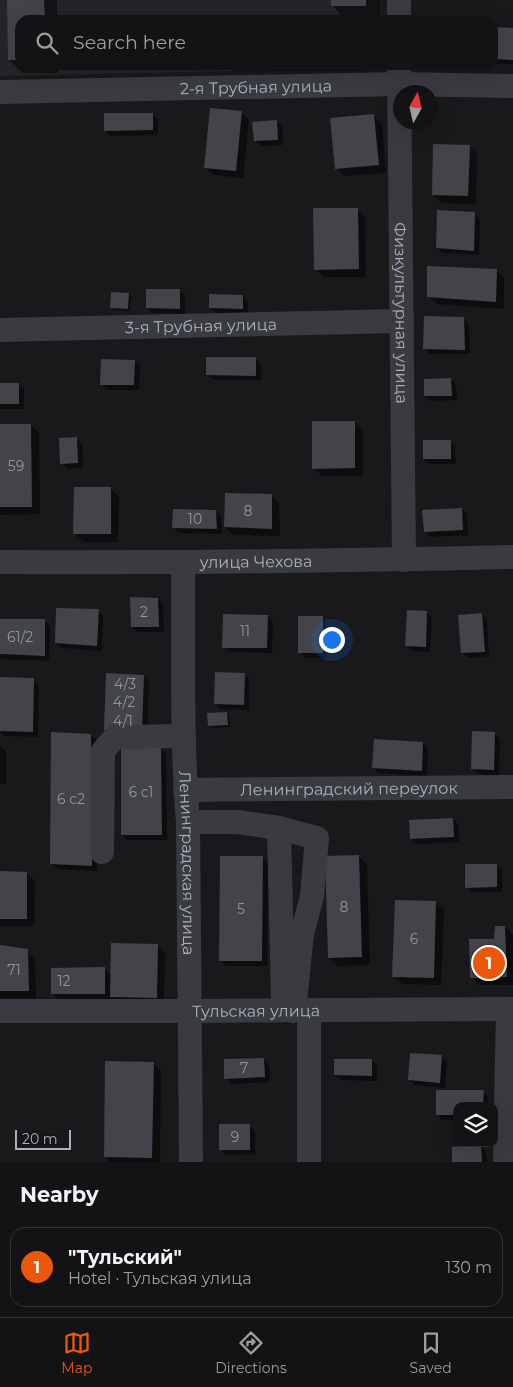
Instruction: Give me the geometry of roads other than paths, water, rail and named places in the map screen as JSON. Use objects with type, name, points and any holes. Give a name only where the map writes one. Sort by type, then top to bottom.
[{"type":"street","points":[[399,0],[399,15]]},
{"type":"street","name":"2-я Трубная улица","points":[[0,92],[398,74],[513,86]]},
{"type":"street","name":"Физкультурная улица","points":[[398,74],[404,560]]},
{"type":"street","name":"3-я Трубная улица","points":[[0,330],[402,321]]},
{"type":"street","name":"улица Чехова","points":[[0,562],[183,563],[513,557]]},
{"type":"street","name":"Ленинградская улица","points":[[183,563],[185,790],[188,822],[191,1162]]},
{"type":"street","points":[[102,852],[104,750],[115,736],[184,736]]},
{"type":"street","name":"Ленинградский переулок","points":[[185,790],[513,787]]},
{"type":"street","points":[[188,822],[237,822],[279,828],[316,838],[312,896],[302,934],[295,1011]]},
{"type":"street","points":[[279,828],[309,1162]]},
{"type":"street","points":[[505,1162],[511,1009]]},
{"type":"street","name":"Тульская улица","points":[[0,1011],[189,1012],[511,1009]]},
{"type":"place","name":"\"Тульский\"","points":[[489,963]]}]
